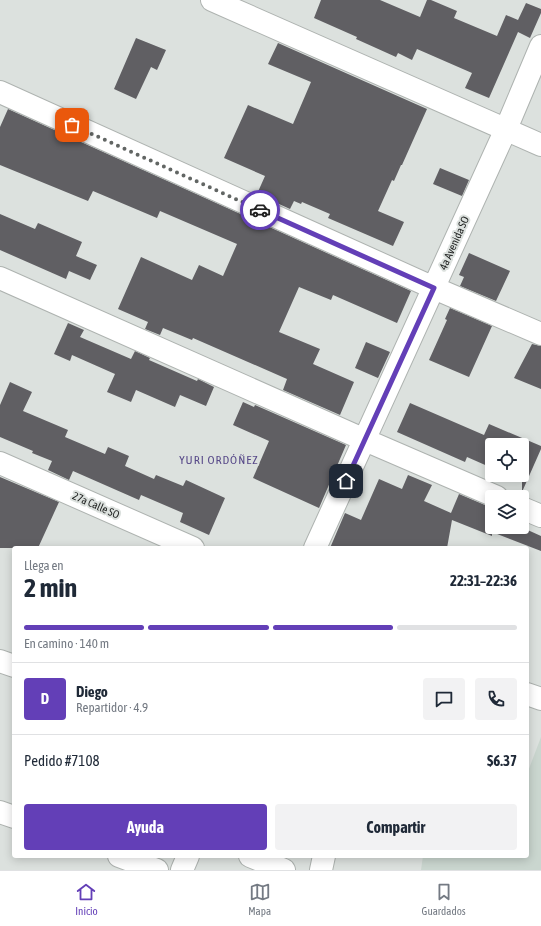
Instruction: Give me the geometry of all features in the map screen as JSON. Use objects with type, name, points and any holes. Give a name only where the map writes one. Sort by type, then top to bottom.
[{"type":"street","points":[[212,0],[541,145]]},
{"type":"street","name":"4a Avenida SO","points":[[316,546],[506,129],[541,46]]},
{"type":"street","points":[[0,92],[434,288],[541,334]]},
{"type":"street","points":[[0,278],[485,492]]},
{"type":"street","name":"27a Calle SO","points":[[0,463],[188,546]]},
{"type":"street","points":[[529,511],[541,516]]},
{"type":"street","points":[[0,661],[12,665]]},
{"type":"street","points":[[529,695],[541,699]]},
{"type":"street","points":[[0,812],[12,816]]},
{"type":"street","points":[[124,858],[157,870]]},
{"type":"street","points":[[182,870],[187,858]]},
{"type":"street","points":[[255,858],[284,870]]},
{"type":"street","points":[[322,870],[324,858]]},
{"type":"shaded area","points":[[541,737],[541,870],[421,870],[423,858],[529,858],[529,769]]},
{"type":"building","points":[[321,0],[380,0],[420,17],[427,0],[431,0],[457,11],[454,18],[497,36],[506,15],[518,20],[526,3],[541,9],[541,13],[530,38],[518,32],[489,98],[465,88],[472,73],[417,49],[412,60],[398,53],[396,57],[356,39],[357,37],[314,18]]},
{"type":"building","points":[[136,38],[166,50],[157,70],[151,67],[136,99],[114,89]]},
{"type":"building","points":[[278,43],[427,109],[402,165],[394,181],[392,180],[378,211],[404,222],[393,246],[328,218],[330,214],[302,202],[301,204],[294,201],[290,209],[257,194],[265,176],[224,158],[248,105],[293,124],[311,82],[268,64]]},
{"type":"building","points":[[8,109],[411,291],[397,323],[333,295],[331,300],[299,287],[279,332],[320,349],[313,364],[354,382],[340,415],[283,390],[287,379],[193,338],[192,340],[163,328],[160,335],[145,329],[148,322],[118,309],[141,257],[192,280],[199,265],[223,276],[237,244],[160,211],[157,218],[93,191],[88,201],[0,165],[0,127]]},
{"type":"building","points":[[440,168],[469,180],[462,196],[433,184]]},
{"type":"building","points":[[0,214],[35,229],[38,223],[82,242],[76,256],[97,265],[90,280],[69,271],[66,279],[0,250]]},
{"type":"building","points":[[469,253],[510,271],[496,301],[460,286],[464,277],[459,275]]},
{"type":"building","points":[[450,308],[492,326],[469,377],[429,360],[447,320],[445,319]]},
{"type":"building","points":[[68,323],[84,330],[80,337],[131,359],[135,351],[150,358],[149,360],[197,381],[198,379],[214,387],[206,406],[180,395],[175,407],[136,390],[131,402],[107,392],[115,374],[72,355],[70,361],[54,354]]},
{"type":"building","points":[[366,342],[390,352],[378,378],[355,368]]},
{"type":"building","points":[[532,344],[541,346],[541,389],[514,378]]},
{"type":"building","points":[[10,382],[32,392],[23,411],[68,430],[65,437],[105,454],[108,447],[129,456],[125,466],[154,479],[156,475],[183,486],[186,480],[225,498],[209,535],[180,522],[183,513],[141,495],[139,500],[73,471],[69,480],[48,470],[52,461],[0,437],[0,405]]},
{"type":"building","points":[[243,402],[254,407],[255,405],[346,445],[319,508],[253,478],[269,441],[233,425]]},
{"type":"building","points":[[410,403],[484,435],[489,424],[522,438],[485,438],[485,465],[467,457],[465,462],[397,432]]},
{"type":"building","points":[[529,441],[541,446],[529,476]]},
{"type":"building","points":[[408,475],[432,485],[424,501],[451,513],[459,494],[485,505],[485,533],[452,520],[447,546],[331,546],[345,513],[361,520],[379,479],[402,489]]},
{"type":"building","points":[[0,477],[59,502],[39,546],[12,546],[12,548],[0,548]]},
{"type":"building","points":[[522,482],[526,482],[523,490]]},
{"type":"building","points":[[529,531],[541,536],[541,551],[497,534],[529,534]]},
{"type":"way so far","points":[[72,125],[260,210]]},
{"type":"district","name":"YURI ORDÓÑEZ","points":[[219,460]]},
{"type":"route","points":[[260,210],[434,288],[346,481]]}]
